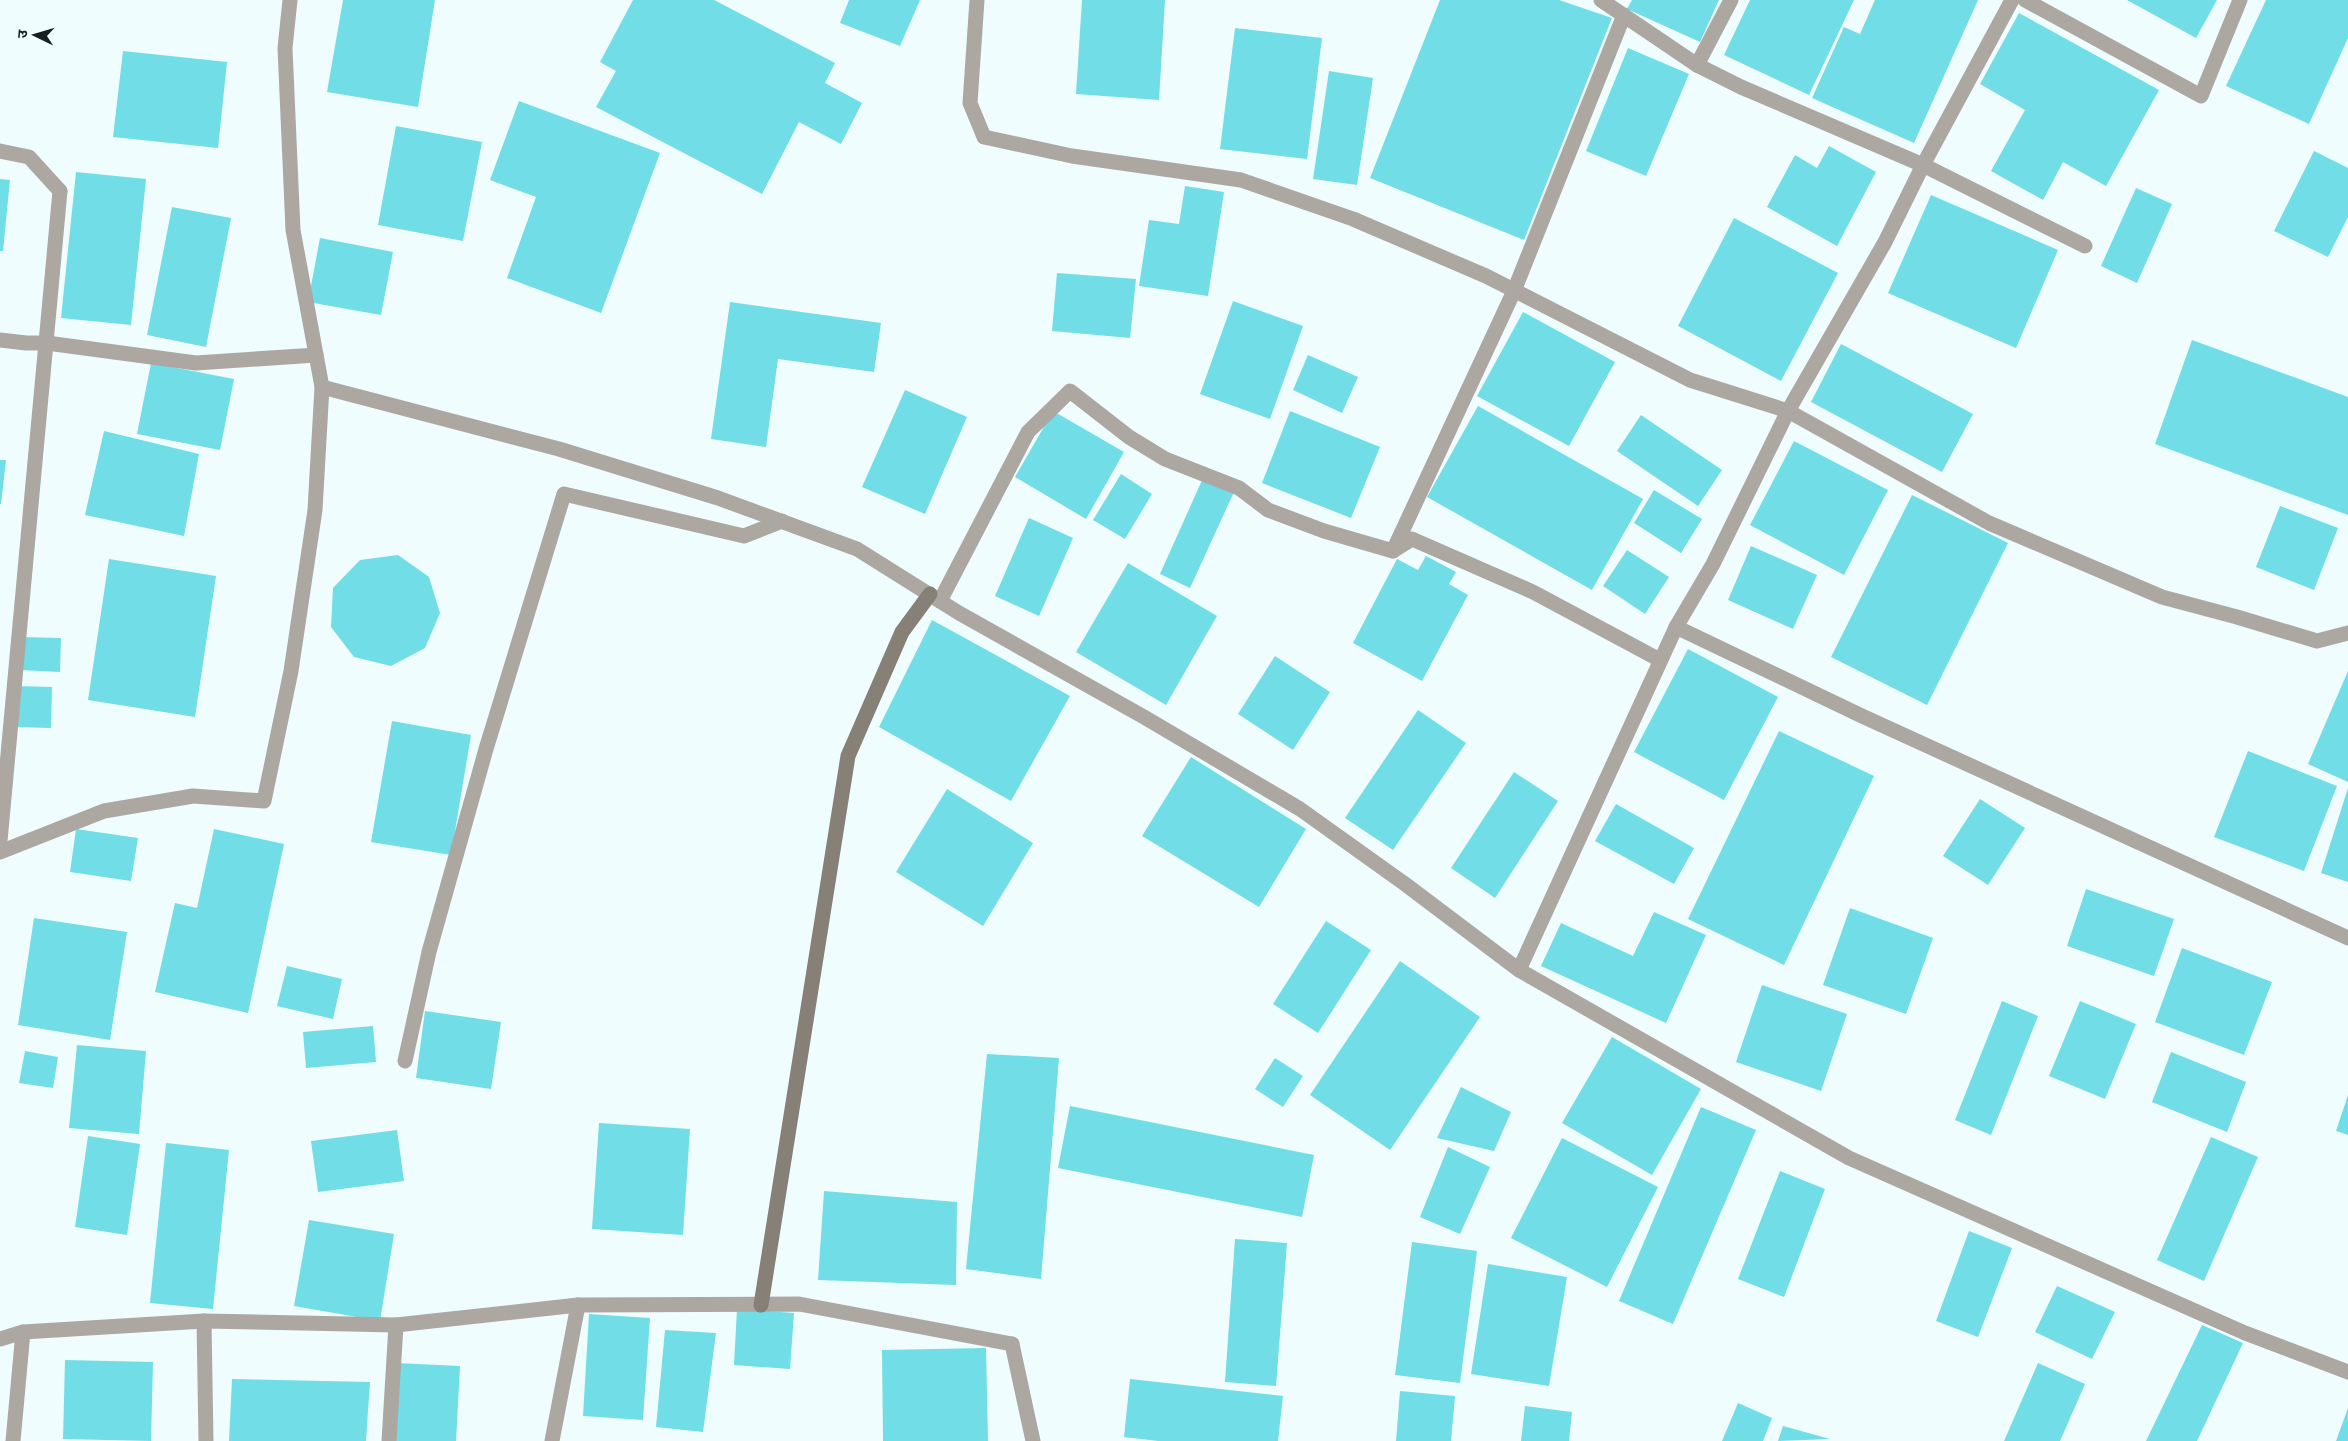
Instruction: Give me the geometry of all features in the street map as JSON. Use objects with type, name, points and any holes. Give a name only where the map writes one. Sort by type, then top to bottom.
[{"type":"street","points":[[0,852],[104,811],[193,796],[264,801],[291,671],[315,510],[322,386],[294,230],[285,48],[290,0]]},
{"type":"street","points":[[977,0],[970,103],[984,137],[1072,156],[1240,180],[1353,219],[1486,276],[1690,380],[1788,411],[1989,523],[2162,597],[2238,617],[2317,641],[2348,633]]},
{"type":"street","points":[[1601,0],[1698,65],[1741,87],[1923,165],[2085,246]]},
{"type":"street","points":[[1698,65],[1732,0]]},
{"type":"street","points":[[1519,970],[1676,627],[1713,564],[1788,411],[1885,242],[1923,165],[2012,0]]},
{"type":"street","points":[[2025,0],[2201,96],[2240,0]]},
{"type":"street","points":[[1393,551],[1514,291],[1624,15]]},
{"type":"street","points":[[0,151],[28,157],[60,191],[0,841]]},
{"type":"street","points":[[0,340],[26,344],[47,343],[196,363],[316,355]]},
{"type":"street","points":[[322,386],[559,449],[718,498],[857,549],[935,597],[1144,716],[1300,809],[1405,884],[1519,970],[1849,1158],[2245,1333],[2348,1372]]},
{"type":"street","points":[[761,1305],[848,756],[902,632],[935,597],[1028,432],[1070,391],[1136,442],[1166,459],[1238,488],[1268,510],[1324,531],[1393,551],[1412,539],[1533,592],[1660,660]]},
{"type":"street","points":[[405,1061],[434,933],[486,749],[564,494],[744,536],[782,521]]},
{"type":"street","points":[[1676,627],[1862,716],[2348,938]]},
{"type":"street","points":[[0,1340],[23,1332],[204,1321],[396,1325],[578,1305],[799,1304],[1012,1344],[1033,1441]]},
{"type":"street","points":[[552,1441],[578,1305]]},
{"type":"street","points":[[204,1321],[206,1441]]},
{"type":"street","points":[[389,1441],[396,1325]]},
{"type":"street","points":[[13,1441],[23,1332]]},
{"type":"building","points":[[343,0],[435,0],[418,107],[327,92]]},
{"type":"building","points":[[633,0],[714,0],[835,63],[825,83],[862,103],[841,144],[799,122],[762,194],[596,107],[616,71],[600,62]]},
{"type":"building","points":[[849,0],[920,0],[900,46],[840,23]]},
{"type":"building","points":[[1082,0],[1165,0],[1159,100],[1076,94]]},
{"type":"building","points":[[1440,0],[1559,0],[1612,18],[1524,240],[1370,178]]},
{"type":"building","points":[[1632,0],[1719,0],[1700,42],[1627,9]]},
{"type":"building","points":[[1750,0],[1854,0],[1809,95],[1724,55]]},
{"type":"building","points":[[1875,0],[1978,0],[1914,143],[1812,98],[1844,27],[1860,34]]},
{"type":"building","points":[[2127,0],[2217,0],[2196,38]]},
{"type":"building","points":[[2266,0],[2348,0],[2348,38],[2309,124],[2226,86]]},
{"type":"building","points":[[2019,13],[2159,90],[2106,186],[2063,162],[2043,200],[1991,171],[2025,110],[1980,84]]},
{"type":"building","points":[[1235,28],[1322,38],[1307,159],[1220,149]]},
{"type":"building","points":[[1628,48],[1689,74],[1646,176],[1586,151]]},
{"type":"building","points":[[123,51],[227,62],[218,148],[113,137]]},
{"type":"building","points":[[1329,71],[1373,78],[1357,185],[1313,179]]},
{"type":"building","points":[[519,101],[660,153],[601,313],[507,278],[536,197],[490,180]]},
{"type":"building","points":[[396,126],[482,142],[463,241],[378,225]]},
{"type":"building","points":[[1829,146],[1876,172],[1837,246],[1767,207],[1795,155],[1817,168]]},
{"type":"building","points":[[2314,151],[2348,168],[2348,217],[2328,257],[2274,231]]},
{"type":"building","points":[[76,172],[146,179],[131,325],[61,318]]},
{"type":"building","points":[[0,179],[10,180],[3,251],[0,251]]},
{"type":"building","points":[[1185,186],[1224,192],[1208,296],[1139,286],[1149,220],[1179,224]]},
{"type":"building","points":[[2136,188],[2172,204],[2137,283],[2101,266]]},
{"type":"building","points":[[1931,195],[2058,250],[2016,348],[1888,293]]},
{"type":"building","points":[[172,207],[231,218],[206,347],[147,335]]},
{"type":"building","points":[[1734,218],[1838,273],[1781,381],[1678,326]]},
{"type":"building","points":[[320,238],[393,252],[381,315],[308,302]]},
{"type":"building","points":[[1057,273],[1136,279],[1130,338],[1052,331]]},
{"type":"building","points":[[1233,301],[1303,326],[1270,419],[1200,394]]},
{"type":"building","points":[[730,302],[881,323],[874,372],[778,359],[766,447],[711,439]]},
{"type":"building","points":[[1523,312],[1615,362],[1569,446],[1477,396]]},
{"type":"building","points":[[2192,340],[2348,397],[2348,515],[2155,444]]},
{"type":"building","points":[[1841,344],[1973,414],[1942,472],[1811,402]]},
{"type":"building","points":[[1308,355],[1358,377],[1342,413],[1293,390]]},
{"type":"building","points":[[151,363],[234,379],[220,450],[137,434]]},
{"type":"building","points":[[905,390],[967,417],[925,514],[862,487]]},
{"type":"building","points":[[1478,406],[1643,499],[1592,590],[1427,497]]},
{"type":"building","points":[[1053,411],[1124,452],[1086,519],[1015,477]]},
{"type":"building","points":[[1290,411],[1380,447],[1351,518],[1262,483]]},
{"type":"building","points":[[1641,415],[1722,470],[1698,506],[1617,451]]},
{"type":"building","points":[[104,431],[199,454],[184,536],[85,515]]},
{"type":"building","points":[[1794,441],[1888,490],[1844,575],[1750,525]]},
{"type":"building","points":[[0,460],[6,460],[1,504],[0,504]]},
{"type":"building","points":[[1121,474],[1152,494],[1125,539],[1093,520]]},
{"type":"building","points":[[1203,478],[1234,492],[1190,588],[1160,574]]},
{"type":"building","points":[[1654,490],[1702,519],[1681,553],[1634,523]]},
{"type":"building","points":[[1912,495],[2008,543],[1927,705],[1831,657]]},
{"type":"building","points":[[2280,506],[2338,528],[2314,590],[2256,567]]},
{"type":"building","points":[[1029,518],[1073,538],[1039,616],[995,596]]},
{"type":"building","points":[[1751,546],[1817,575],[1793,629],[1728,600]]},
{"type":"building","points":[[1627,550],[1669,577],[1645,614],[1603,586]]},
{"type":"building","points":[[398,555],[429,577],[440,613],[425,648],[391,666],[354,657],[331,627],[333,588],[360,560]]},
{"type":"building","points":[[1426,556],[1456,572],[1449,584],[1468,595],[1422,681],[1353,643],[1397,559],[1418,570]]},
{"type":"building","points":[[109,559],[216,576],[195,717],[88,700]]},
{"type":"building","points":[[1128,563],[1217,616],[1166,705],[1076,652]]},
{"type":"building","points":[[932,620],[1070,696],[1011,801],[879,727]]},
{"type":"building","points":[[20,637],[61,638],[60,672],[19,670]]},
{"type":"building","points":[[1688,649],[1778,697],[1724,800],[1634,752]]},
{"type":"building","points":[[1275,656],[1330,692],[1293,750],[1238,714]]},
{"type":"building","points":[[2348,671],[2348,782],[2308,764]]},
{"type":"building","points":[[15,686],[52,687],[51,728],[14,727]]},
{"type":"building","points":[[1418,710],[1466,743],[1393,850],[1345,818]]},
{"type":"building","points":[[392,721],[471,735],[451,855],[371,842]]},
{"type":"building","points":[[1779,731],[1874,776],[1784,965],[1688,919]]},
{"type":"building","points":[[2248,751],[2337,786],[2304,871],[2214,837]]},
{"type":"building","points":[[1191,757],[1306,829],[1259,907],[1142,836]]},
{"type":"building","points":[[1514,772],[1558,801],[1495,898],[1451,868]]},
{"type":"building","points":[[2348,788],[2348,882],[2321,873]]},
{"type":"building","points":[[947,789],[1033,843],[983,926],[896,872]]},
{"type":"building","points":[[1980,799],[2025,828],[1988,885],[1943,856]]},
{"type":"building","points":[[1616,804],[1694,848],[1674,884],[1595,841]]},
{"type":"building","points":[[76,829],[138,838],[131,881],[70,872]]},
{"type":"building","points":[[214,829],[284,844],[248,1013],[155,992],[175,903],[197,908]]},
{"type":"building","points":[[2086,889],[2174,919],[2154,976],[2067,946]]},
{"type":"building","points":[[1850,908],[1933,938],[1906,1014],[1823,985]]},
{"type":"building","points":[[1654,912],[1706,935],[1666,1023],[1541,966],[1561,923],[1633,956]]},
{"type":"building","points":[[34,918],[127,932],[110,1040],[18,1025]]},
{"type":"building","points":[[1326,921],[1371,950],[1318,1033],[1273,1004]]},
{"type":"building","points":[[2182,948],[2272,982],[2244,1055],[2155,1022]]},
{"type":"building","points":[[1400,961],[1480,1017],[1390,1150],[1310,1095]]},
{"type":"building","points":[[287,966],[342,979],[333,1019],[277,1006]]},
{"type":"building","points":[[1762,985],[1847,1014],[1821,1091],[1736,1062]]},
{"type":"building","points":[[2002,1001],[2038,1016],[1991,1135],[1955,1120]]},
{"type":"building","points":[[2080,1001],[2136,1024],[2105,1099],[2049,1076]]},
{"type":"building","points":[[425,1011],[501,1022],[491,1089],[416,1078]]},
{"type":"building","points":[[373,1026],[376,1062],[306,1068],[303,1032]]},
{"type":"building","points":[[1612,1037],[1701,1089],[1652,1175],[1562,1123]]},
{"type":"building","points":[[77,1045],[146,1051],[139,1134],[69,1128]]},
{"type":"building","points":[[25,1051],[58,1057],[53,1088],[19,1083]]},
{"type":"building","points":[[2171,1052],[2246,1082],[2227,1132],[2152,1102]]},
{"type":"building","points":[[987,1054],[1059,1058],[1041,1279],[966,1269]]},
{"type":"building","points":[[1275,1058],[1303,1076],[1283,1107],[1255,1089]]},
{"type":"building","points":[[1461,1087],[1511,1112],[1494,1151],[1437,1138]]},
{"type":"building","points":[[2348,1095],[2348,1135],[2336,1131]]},
{"type":"building","points":[[1070,1106],[1314,1155],[1302,1217],[1058,1168]]},
{"type":"building","points":[[1701,1107],[1756,1130],[1673,1324],[1619,1301]]},
{"type":"building","points":[[599,1123],[690,1129],[683,1235],[592,1229]]},
{"type":"building","points":[[397,1130],[404,1181],[318,1192],[311,1141]]},
{"type":"building","points":[[88,1136],[140,1144],[127,1235],[75,1227]]},
{"type":"building","points":[[2211,1137],[2258,1157],[2204,1281],[2157,1260]]},
{"type":"building","points":[[1562,1138],[1658,1187],[1607,1287],[1511,1238]]},
{"type":"building","points":[[166,1143],[229,1150],[213,1309],[150,1303]]},
{"type":"building","points":[[1448,1147],[1490,1167],[1460,1234],[1420,1217]]},
{"type":"building","points":[[1780,1171],[1825,1189],[1784,1297],[1738,1279]]},
{"type":"building","points":[[824,1191],[957,1202],[956,1285],[818,1280]]},
{"type":"building","points":[[309,1220],[394,1234],[380,1321],[294,1306]]},
{"type":"building","points":[[1969,1231],[2012,1248],[1978,1337],[1936,1321]]},
{"type":"building","points":[[1235,1239],[1287,1243],[1276,1386],[1225,1382]]},
{"type":"building","points":[[1412,1242],[1477,1251],[1460,1383],[1395,1375]]},
{"type":"building","points":[[1488,1264],[1567,1277],[1549,1386],[1471,1374]]},
{"type":"building","points":[[2057,1286],[2115,1312],[2092,1359],[2035,1332]]},
{"type":"building","points":[[737,1309],[794,1313],[790,1369],[734,1365]]},
{"type":"building","points":[[589,1314],[650,1318],[643,1420],[583,1416]]},
{"type":"building","points":[[2202,1325],[2243,1343],[2197,1441],[2146,1441]]},
{"type":"building","points":[[665,1330],[716,1333],[703,1432],[656,1427]]},
{"type":"building","points":[[986,1348],[988,1441],[883,1441],[882,1350]]},
{"type":"building","points":[[65,1360],[153,1362],[151,1441],[63,1439]]},
{"type":"building","points":[[396,1363],[460,1366],[456,1441],[392,1441]]},
{"type":"building","points":[[2038,1363],[2085,1384],[2060,1441],[2004,1441]]},
{"type":"building","points":[[232,1379],[370,1382],[366,1441],[229,1441]]},
{"type":"building","points":[[1130,1379],[1283,1396],[1278,1441],[1158,1441],[1124,1437]]},
{"type":"building","points":[[1400,1391],[1455,1396],[1451,1441],[1396,1441]]},
{"type":"building","points":[[1738,1403],[1772,1418],[1763,1441],[1722,1441]]},
{"type":"building","points":[[1525,1406],[1572,1412],[1569,1441],[1521,1441]]},
{"type":"building","points":[[2348,1408],[2348,1441],[2336,1441]]},
{"type":"building","points":[[1783,1426],[1830,1439],[1778,1441]]}]
